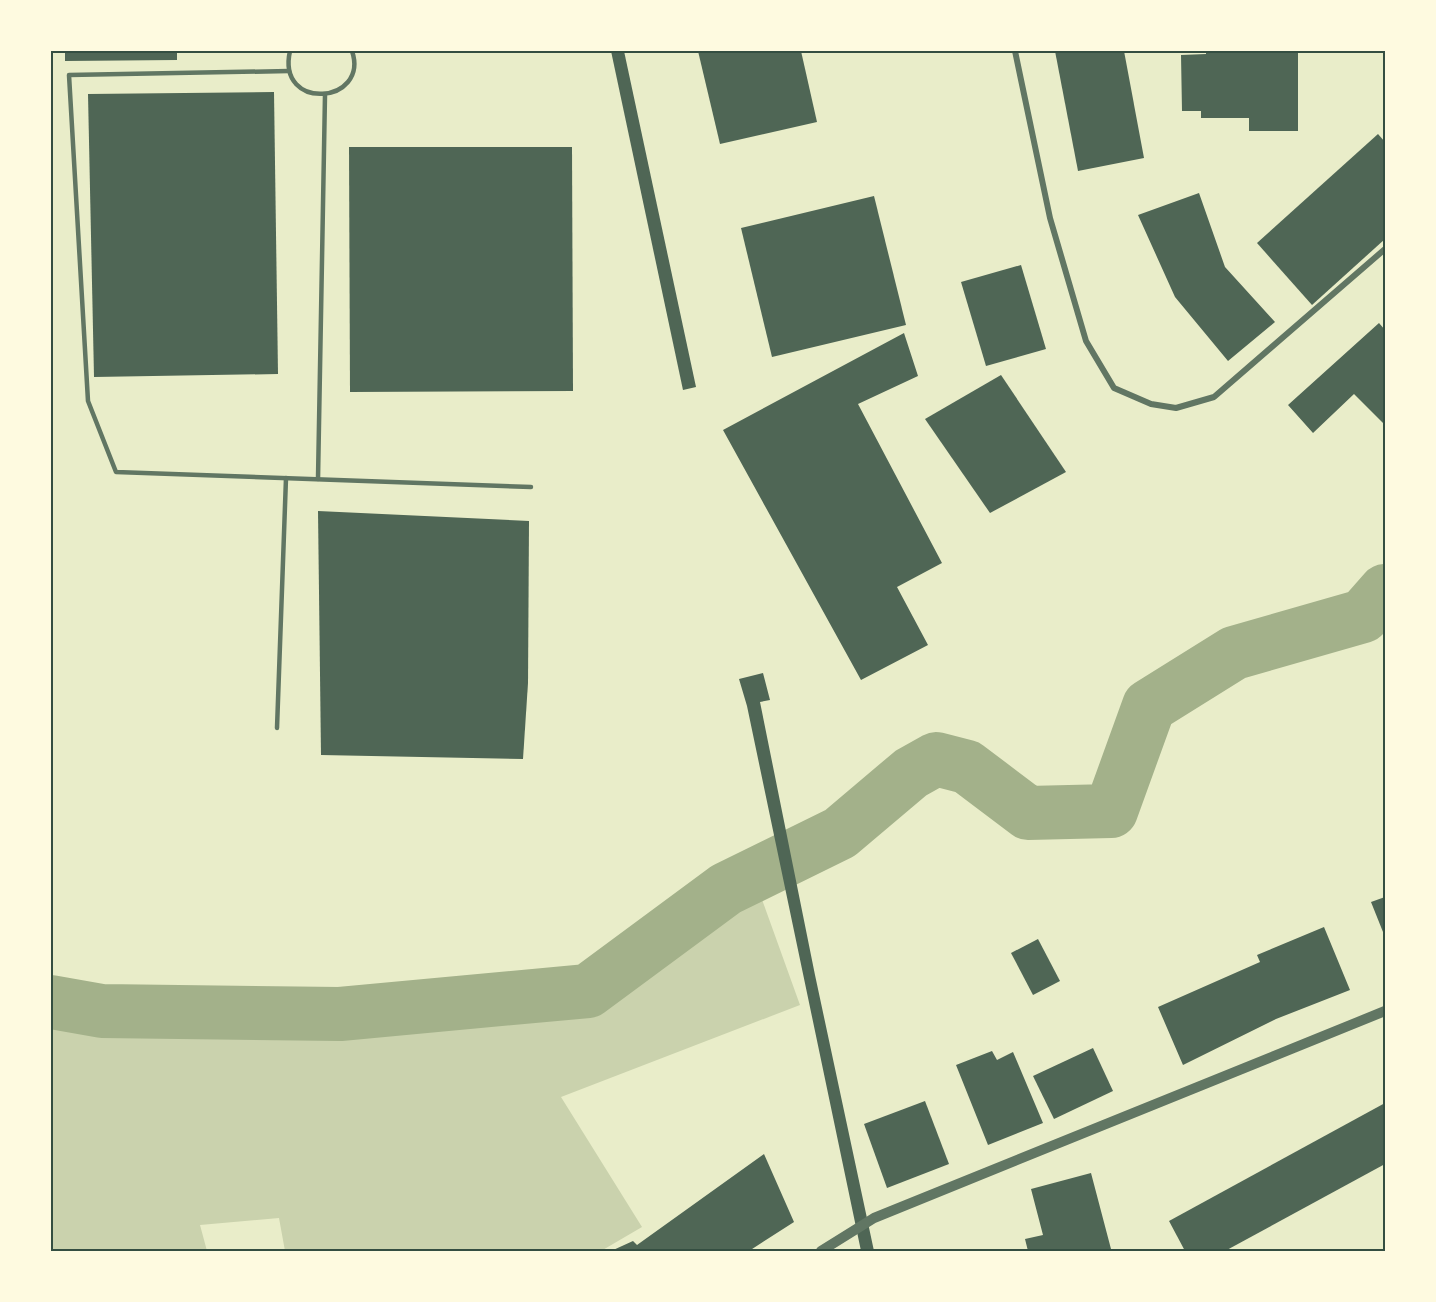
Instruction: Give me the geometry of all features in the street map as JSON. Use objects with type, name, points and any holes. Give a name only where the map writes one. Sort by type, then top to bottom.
[{"type":"street","points":[[1015,51],[1050,218],[1086,341],[1114,388],[1151,404],[1176,408],[1214,397],[1385,249]]},
{"type":"street","points":[[821,1251],[874,1218],[1385,1011]]},
{"type":"lane","points":[[290,51],[289,71],[293,80],[307,92],[325,95],[344,86],[351,76],[354,66],[352,51]]},
{"type":"lane","points":[[289,71],[69,75],[88,401],[116,472],[531,487]]},
{"type":"lane","points":[[318,479],[325,95]]},
{"type":"lane","points":[[278,728],[286,478]]},
{"type":"green space","points":[[755,880],[800,1005],[561,1097],[642,1227],[601,1251],[285,1251],[279,1218],[200,1225],[207,1251],[51,1251],[51,1001],[102,1011],[340,1014],[588,991]]},
{"type":"building","points":[[65,51],[177,51],[177,60],[65,61]]},
{"type":"building","points":[[611,51],[624,51],[696,387],[683,390]]},
{"type":"building","points":[[698,51],[801,51],[817,122],[720,144]]},
{"type":"building","points":[[1055,51],[1124,51],[1144,158],[1078,171]]},
{"type":"building","points":[[1206,51],[1298,51],[1298,131],[1249,131],[1249,118],[1201,118],[1201,111],[1182,111],[1181,55],[1206,54]]},
{"type":"building","points":[[274,92],[278,374],[94,377],[88,94]]},
{"type":"building","points":[[1378,134],[1385,142],[1385,239],[1312,305],[1257,243]]},
{"type":"building","points":[[349,147],[572,147],[573,391],[350,392]]},
{"type":"building","points":[[1199,193],[1225,267],[1275,322],[1228,361],[1175,297],[1138,215]]},
{"type":"building","points":[[874,196],[906,325],[772,357],[741,228]]},
{"type":"building","points":[[1021,265],[1046,349],[986,366],[961,282]]},
{"type":"building","points":[[1379,323],[1385,330],[1385,425],[1354,394],[1313,433],[1288,405]]},
{"type":"building","points":[[904,333],[918,376],[858,404],[942,563],[897,587],[928,645],[861,680],[723,430]]},
{"type":"building","points":[[1001,375],[1066,472],[990,513],[925,419]]},
{"type":"building","points":[[318,511],[529,521],[528,683],[523,759],[321,755]]},
{"type":"building","points":[[763,673],[770,700],[760,702],[874,1251],[861,1251],[747,706],[739,679]]},
{"type":"building","points":[[1385,897],[1385,937],[1371,902]]},
{"type":"building","points":[[1324,927],[1350,990],[1276,1019],[1183,1065],[1158,1007],[1260,962],[1257,955]]},
{"type":"building","points":[[1038,939],[1060,981],[1033,995],[1011,953]]},
{"type":"building","points":[[1093,1048],[1113,1091],[1054,1119],[1033,1076]]},
{"type":"building","points":[[992,1051],[997,1060],[1013,1052],[1043,1123],[988,1145],[956,1065]]},
{"type":"building","points":[[925,1101],[949,1164],[887,1188],[864,1124]]},
{"type":"building","points":[[1385,1103],[1385,1164],[1225,1251],[1185,1251],[1169,1221]]},
{"type":"building","points":[[764,1154],[794,1222],[749,1251],[611,1251],[633,1241],[637,1245]]},
{"type":"building","points":[[1091,1173],[1111,1249],[1028,1251],[1025,1239],[1043,1235],[1031,1189]]},
{"type":"waterway","points":[[51,1002],[102,1011],[340,1014],[588,991],[726,889],[840,833],[911,773],[936,759],[967,767],[1028,813],[1111,811],[1149,706],[1234,653],[1363,616],[1385,591]]}]
